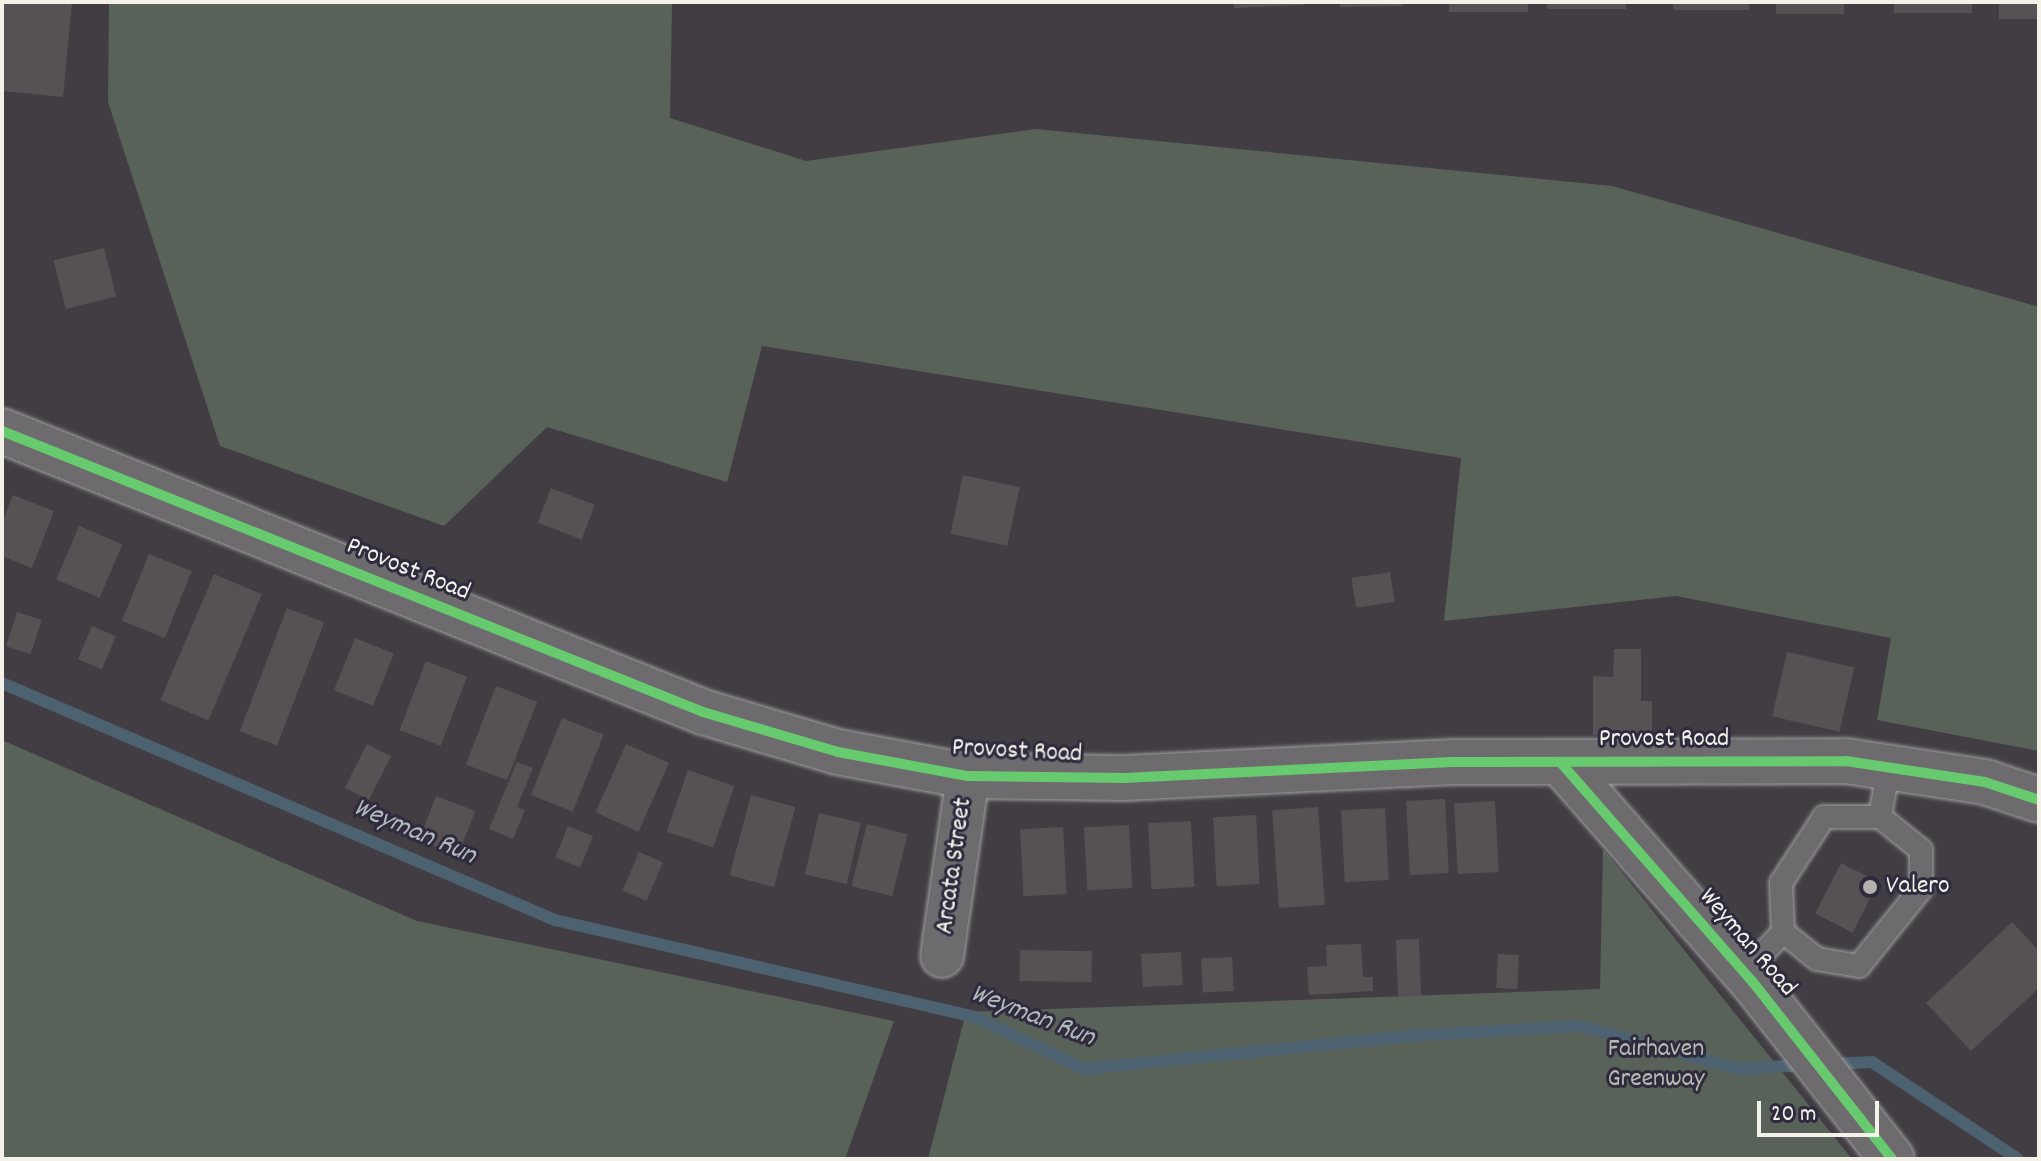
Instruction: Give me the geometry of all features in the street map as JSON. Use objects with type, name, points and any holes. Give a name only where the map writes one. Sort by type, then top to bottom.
[{"type":"street","name":"Provost Road","points":[[2,431],[703,712],[838,752],[968,776],[1124,778],[1561,763],[1889,765],[1985,782],[2039,800]]},
{"type":"street","name":"Weyman Road","points":[[1561,763],[1748,977],[1858,1112],[1892,1159]]},
{"type":"street","name":"Arcata Street","points":[[942,956],[968,776]]},
{"type":"lane","points":[[1880,817],[1889,765]]},
{"type":"lane","points":[[1748,977],[1783,932],[1781,883],[1824,817],[1880,817],[1921,850],[1921,889],[1859,966],[1817,959],[1783,932]]},
{"type":"green space","points":[[109,2],[672,2],[670,118],[806,161],[1036,129],[1612,186],[2039,307],[2039,751],[1877,720],[1891,638],[1676,596],[1444,621],[1461,458],[762,346],[727,482],[547,427],[444,526],[220,446],[108,102]]},
{"type":"green space","points":[[2,740],[417,921],[894,1021],[845,1159],[2,1159]]},
{"type":"green space","name":"Fairhaven Greenway","points":[[1603,849],[1852,1159],[928,1159],[966,1012],[1600,989]]},
{"type":"building","points":[[2,2],[72,2],[63,97],[2,91]]},
{"type":"building","points":[[1233,2],[1303,2],[1304,5],[1234,8]]},
{"type":"building","points":[[1340,2],[1403,2],[1403,6],[1340,7]]},
{"type":"building","points":[[1449,2],[1528,2],[1528,12],[1449,12]]},
{"type":"building","points":[[1547,2],[1626,2],[1626,9],[1547,9]]},
{"type":"building","points":[[1673,2],[1749,2],[1749,10],[1673,10]]},
{"type":"building","points":[[1776,2],[1844,2],[1844,14],[1776,14]]},
{"type":"building","points":[[1894,2],[1972,2],[1972,13],[1894,13]]},
{"type":"building","points":[[1999,2],[2039,2],[2039,19],[1999,19]]},
{"type":"building","points":[[104,248],[116,297],[66,309],[54,261]]},
{"type":"building","points":[[963,475],[1020,487],[1007,546],[951,534]]},
{"type":"building","points":[[551,488],[595,505],[582,539],[538,523]]},
{"type":"building","points":[[13,495],[54,511],[32,568],[2,556],[2,523]]},
{"type":"building","points":[[79,526],[122,544],[100,598],[56,579]]},
{"type":"building","points":[[149,554],[192,571],[165,638],[122,621]]},
{"type":"building","points":[[1390,572],[1395,602],[1356,608],[1351,578]]},
{"type":"building","points":[[214,574],[262,594],[208,720],[160,700]]},
{"type":"building","points":[[287,608],[324,622],[277,746],[240,731]]},
{"type":"building","points":[[17,612],[42,620],[31,654],[6,646]]},
{"type":"building","points":[[92,626],[116,636],[102,669],[78,659]]},
{"type":"building","points":[[355,638],[394,654],[373,706],[334,690]]},
{"type":"building","points":[[1614,649],[1641,649],[1641,701],[1652,701],[1652,735],[1593,735],[1593,676],[1613,677]]},
{"type":"building","points":[[1787,652],[1854,668],[1839,732],[1772,716]]},
{"type":"building","points":[[426,661],[467,677],[441,746],[399,730]]},
{"type":"building","points":[[496,686],[537,702],[507,780],[466,764]]},
{"type":"building","points":[[562,718],[604,735],[573,812],[531,795]]},
{"type":"building","points":[[367,744],[391,756],[369,800],[345,788]]},
{"type":"building","points":[[626,744],[669,763],[638,832],[595,813]]},
{"type":"building","points":[[517,762],[533,768],[517,807],[525,810],[513,839],[489,829]]},
{"type":"building","points":[[688,770],[734,786],[713,847],[667,831]]},
{"type":"building","points":[[751,795],[795,807],[774,887],[730,875]]},
{"type":"building","points":[[436,796],[475,811],[458,855],[419,840]]},
{"type":"building","points":[[1445,799],[1449,873],[1410,875],[1406,801]]},
{"type":"building","points":[[1495,801],[1499,872],[1458,874],[1454,803]]},
{"type":"building","points":[[1318,807],[1325,905],[1279,908],[1272,810]]},
{"type":"building","points":[[1385,808],[1389,880],[1345,882],[1341,810]]},
{"type":"building","points":[[819,813],[861,823],[847,884],[805,874]]},
{"type":"building","points":[[1256,815],[1260,884],[1217,886],[1213,817]]},
{"type":"building","points":[[1191,821],[1194,887],[1152,889],[1148,823]]},
{"type":"building","points":[[867,824],[908,834],[892,896],[852,886]]},
{"type":"building","points":[[1129,825],[1132,888],[1087,890],[1084,827]]},
{"type":"building","points":[[568,826],[593,836],[580,868],[555,858]]},
{"type":"building","points":[[1063,827],[1067,894],[1024,896],[1020,829]]},
{"type":"building","points":[[639,852],[663,862],[647,901],[623,891]]},
{"type":"building","points":[[1841,863],[1878,882],[1853,933],[1815,914]]},
{"type":"building","points":[[2012,922],[2039,951],[2039,988],[1971,1051],[1926,1003]]},
{"type":"building","points":[[1419,939],[1421,996],[1398,997],[1396,940]]},
{"type":"building","points":[[1361,944],[1363,977],[1373,977],[1373,991],[1309,995],[1307,967],[1327,966],[1326,945]]},
{"type":"building","points":[[1020,950],[1092,951],[1091,982],[1019,981]]},
{"type":"building","points":[[1181,952],[1183,985],[1143,987],[1141,954]]},
{"type":"building","points":[[1498,954],[1519,955],[1517,989],[1496,988]]},
{"type":"building","points":[[1232,957],[1234,991],[1203,993],[1201,959]]},
{"type":"waterway","name":"Weyman Run","points":[[2,683],[555,920],[975,1017],[1084,1069],[1407,1036],[1581,1026],[1738,1069],[1805,1065]]},
{"type":"waterway","name":"Weyman Run","points":[[1831,1064],[1872,1062],[2018,1159]]},
{"type":"cycle path","points":[[2,431],[703,712],[838,752],[968,776],[1124,778],[1453,762],[1846,761],[1985,782],[2039,800]]},
{"type":"cycle path","points":[[1561,763],[1752,981],[1892,1159]]},
{"type":"place","name":"Valero","points":[[1870,887]]}]
